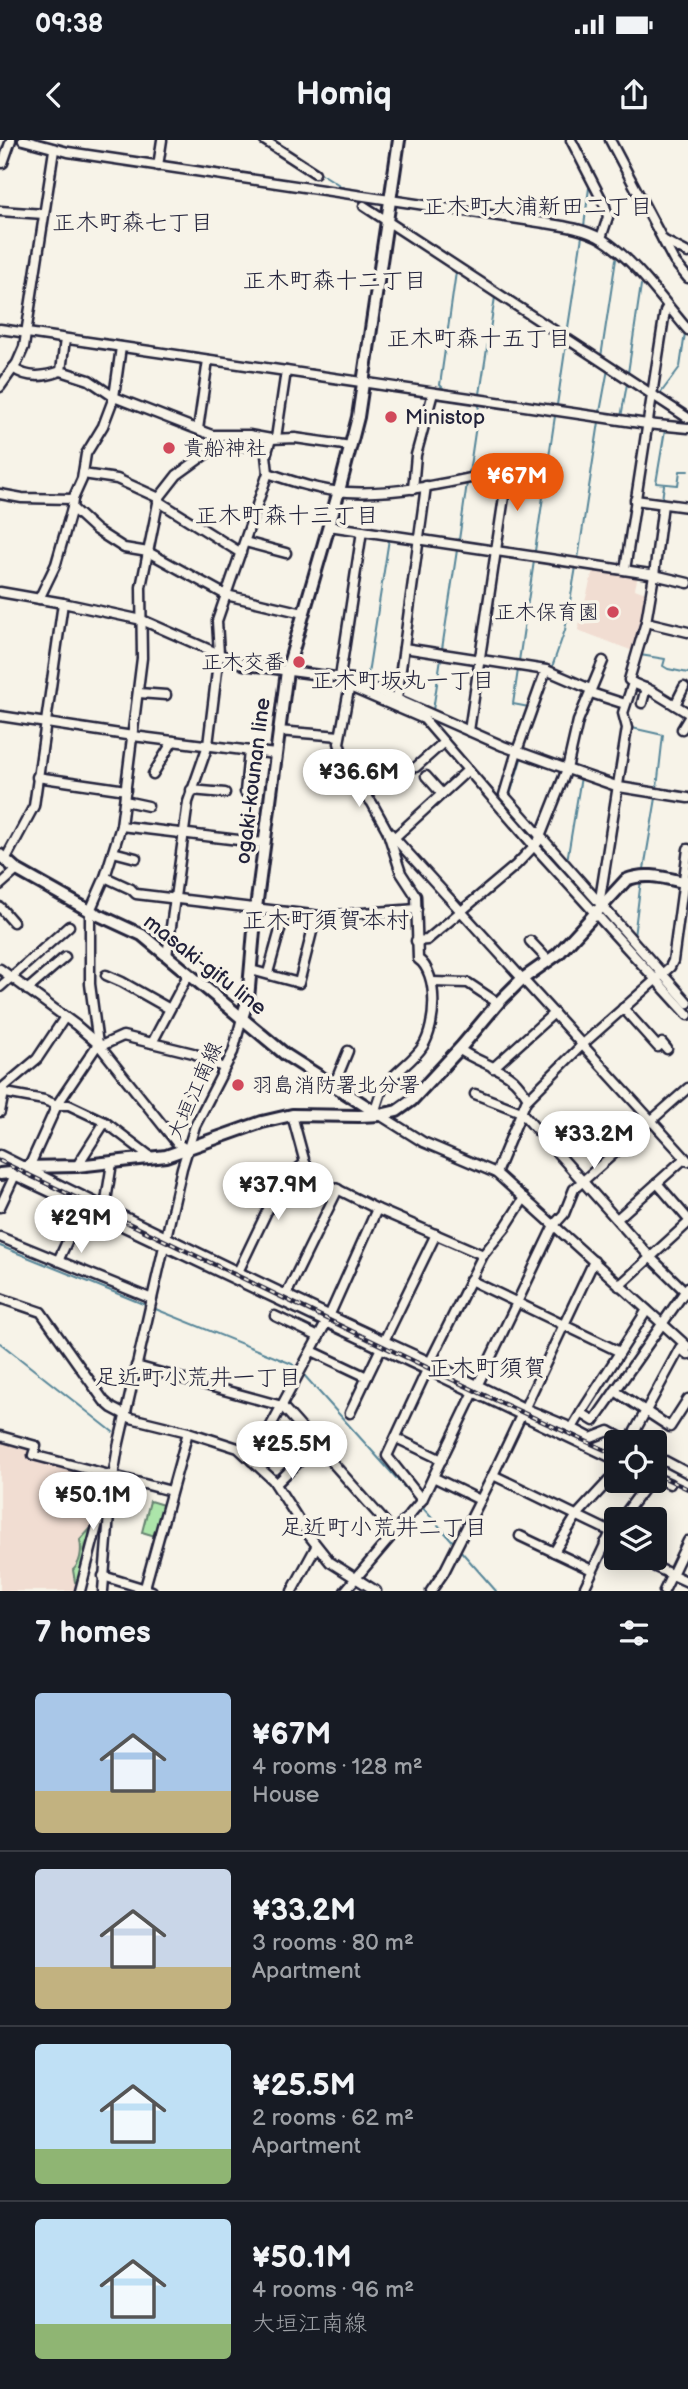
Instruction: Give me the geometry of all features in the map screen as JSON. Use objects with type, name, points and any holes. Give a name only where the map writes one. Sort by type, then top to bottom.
[{"type":"main road","name":"ogaki-kounan line","points":[[242,1018],[248,999],[256,908],[287,671],[351,446],[399,140]]},
{"type":"main road","name":"masaki-gifu line","points":[[3,857],[17,870],[90,911],[142,935],[286,1055],[378,1113]]},
{"type":"main road","points":[[8,1174],[28,1167],[77,1166],[153,1159],[187,1150],[262,1122],[292,1115],[397,1111],[411,1101],[498,1003],[522,979],[549,961],[626,880],[635,876],[646,876],[685,882]]},
{"type":"street","points":[[0,162],[3,163],[11,140]]},
{"type":"street","points":[[23,140],[54,150],[567,227],[601,239],[620,253],[688,330]]},
{"type":"street","points":[[158,166],[162,140]]},
{"type":"street","points":[[264,140],[315,173]]},
{"type":"street","points":[[571,140],[605,206],[608,217],[601,239]]},
{"type":"street","points":[[610,140],[674,261],[688,278]]},
{"type":"street","points":[[0,387],[24,347],[54,150]]},
{"type":"street","points":[[364,206],[688,418]]},
{"type":"street","points":[[0,211],[44,214]]},
{"type":"street","points":[[663,240],[688,253]]},
{"type":"street","points":[[625,570],[664,311],[667,306]]},
{"type":"street","points":[[0,329],[648,425],[688,428]]},
{"type":"street","points":[[61,371],[65,339]]},
{"type":"street","points":[[39,599],[56,564],[83,474],[86,454],[103,426],[114,397],[121,347]]},
{"type":"street","points":[[198,429],[208,360]]},
{"type":"street","points":[[13,368],[23,375],[43,376],[61,371],[89,380],[114,397],[212,435],[295,438],[351,446]]},
{"type":"street","points":[[167,956],[182,834],[191,790],[208,745],[219,654],[217,621],[268,473],[266,456],[274,439],[286,371]]},
{"type":"street","points":[[413,489],[416,455],[433,393]]},
{"type":"street","points":[[28,1167],[57,1105],[98,1044],[90,984],[90,911],[121,826],[142,659],[141,587],[159,500],[177,475],[213,449],[254,445],[261,438]]},
{"type":"street","points":[[268,473],[312,488],[339,491],[413,489],[509,470],[469,731]]},
{"type":"street","points":[[83,474],[117,479],[159,500],[241,554]]},
{"type":"street","points":[[397,698],[426,486]]},
{"type":"street","points":[[0,494],[73,504],[96,530],[124,548],[148,552],[226,595],[303,613]]},
{"type":"street","points":[[635,500],[688,507]]},
{"type":"street","points":[[663,504],[646,622],[629,680],[688,713]]},
{"type":"street","points":[[329,526],[678,577],[688,583]]},
{"type":"street","points":[[340,677],[362,531]]},
{"type":"street","points":[[245,542],[286,553]]},
{"type":"street","points":[[0,592],[142,620],[244,665],[340,677],[424,719],[534,846],[600,909]]},
{"type":"street","points":[[3,857],[34,806],[63,603]]},
{"type":"street","points":[[646,622],[688,632]]},
{"type":"street","points":[[404,648],[545,670],[625,704]]},
{"type":"street","points":[[416,941],[427,940],[516,865],[534,846],[567,769],[578,721],[603,661]]},
{"type":"street","points":[[545,670],[504,795],[660,977],[688,1015]]},
{"type":"street","points":[[351,683],[397,698],[517,751],[619,787],[688,798]]},
{"type":"street","points":[[351,683],[339,743],[349,776],[372,803],[387,830],[401,873],[416,896],[418,959],[424,963],[432,982],[433,1010],[424,1045],[383,1089],[378,1113],[423,1142],[496,1173],[688,1347]]},
{"type":"street","points":[[600,909],[627,728],[623,713],[633,683]]},
{"type":"street","points":[[675,705],[684,687]]},
{"type":"street","points":[[642,703],[646,688]]},
{"type":"street","points":[[139,692],[166,695]]},
{"type":"street","points":[[0,716],[275,754]]},
{"type":"street","points":[[682,729],[688,719]]},
{"type":"street","points":[[278,732],[340,736]]},
{"type":"street","points":[[152,774],[173,741]]},
{"type":"street","points":[[416,767],[444,742]]},
{"type":"street","points":[[245,792],[249,751]]},
{"type":"street","points":[[395,837],[468,770]]},
{"type":"street","points":[[426,776],[442,794]]},
{"type":"street","points":[[37,777],[126,790]]},
{"type":"street","points":[[191,790],[225,793]]},
{"type":"street","points":[[125,801],[148,806]]},
{"type":"street","points":[[121,826],[264,843]]},
{"type":"street","points":[[387,830],[687,1159],[617,1219]]},
{"type":"street","points":[[496,1173],[528,1098],[583,1044],[660,977],[673,961],[688,849]]},
{"type":"street","points":[[113,852],[136,858]]},
{"type":"street","points":[[0,885],[17,870]]},
{"type":"street","points":[[104,877],[136,894],[316,916],[417,909]]},
{"type":"street","points":[[0,907],[13,922]]},
{"type":"street","points":[[268,973],[285,912]]},
{"type":"street","points":[[251,970],[299,983],[316,916]]},
{"type":"street","points":[[0,987],[69,926]]},
{"type":"street","points":[[530,941],[549,961]]},
{"type":"street","points":[[27,990],[65,957]]},
{"type":"street","points":[[0,969],[98,1044],[176,1142],[187,1150]]},
{"type":"street","points":[[152,1043],[168,1008],[189,973]]},
{"type":"street","points":[[106,975],[168,1008]]},
{"type":"street","points":[[660,977],[688,1003]]},
{"type":"street","points":[[432,982],[468,983],[498,1003]]},
{"type":"street","points":[[623,1008],[657,1047],[662,1043],[667,1049]]},
{"type":"street","points":[[493,1068],[554,1013]]},
{"type":"street","points":[[0,1112],[1,1092],[37,1059],[65,1017]]},
{"type":"street","name":"大垣江南線","points":[[103,1591],[111,1489],[124,1415],[187,1150],[195,1126],[233,1052],[242,1018]]},
{"type":"street","points":[[98,1044],[103,1045],[123,1036],[193,1053],[223,1068]]},
{"type":"street","points":[[459,1049],[470,1058],[513,1079],[528,1098]]},
{"type":"street","points":[[334,1085],[348,1051]]},
{"type":"street","points":[[479,1382],[574,1189],[688,1088]]},
{"type":"street","points":[[1,1092],[57,1105],[69,1105],[105,1122],[153,1159]]},
{"type":"street","points":[[475,1094],[521,1112],[650,1257],[687,1291],[594,1421],[581,1413]]},
{"type":"street","points":[[292,1115],[305,1163],[317,1179],[377,1209],[483,1255]]},
{"type":"street","points":[[77,1166],[105,1122]]},
{"type":"street","points":[[594,1131],[614,1153]]},
{"type":"street","points":[[0,1155],[105,1207],[165,1241],[428,1366],[604,1454]]},
{"type":"street","points":[[105,1207],[112,1163]]},
{"type":"street","points":[[239,1272],[281,1182],[305,1163]]},
{"type":"street","points":[[0,1207],[8,1174],[239,1272],[328,1319]]},
{"type":"street","points":[[619,1286],[688,1221],[657,1183]]},
{"type":"street","points":[[286,1295],[338,1189]]},
{"type":"street","points":[[422,1500],[387,1456],[483,1255],[524,1198]]},
{"type":"street","points":[[58,1261],[83,1207]]},
{"type":"street","points":[[252,1461],[328,1319],[377,1209]]},
{"type":"street","points":[[350,1413],[436,1234]]},
{"type":"street","points":[[0,1237],[152,1299]]},
{"type":"street","points":[[431,1591],[444,1572],[493,1475],[594,1261]]},
{"type":"street","points":[[470,1280],[620,1352]]},
{"type":"street","points":[[0,1298],[41,1312],[104,1401],[124,1415],[238,1448],[276,1485],[316,1546],[330,1562],[376,1591]]},
{"type":"street","points":[[572,1428],[647,1310]]},
{"type":"street","points":[[275,1316],[319,1337]]},
{"type":"street","points":[[635,1430],[680,1348],[688,1355]]},
{"type":"street","points":[[312,1351],[367,1377]]},
{"type":"street","points":[[136,1366],[282,1406],[395,1533]]},
{"type":"street","points":[[428,1366],[474,1392],[522,1412],[572,1428],[591,1438],[604,1434]]},
{"type":"street","points":[[615,1391],[670,1427],[688,1399]]},
{"type":"street","points":[[345,1591],[422,1500],[474,1392]]},
{"type":"street","points":[[103,1576],[147,1590],[188,1432]]},
{"type":"street","points":[[0,1436],[36,1446],[33,1455],[171,1491]]},
{"type":"street","points":[[396,1438],[442,1460]]},
{"type":"street","points":[[276,1485],[317,1444]]},
{"type":"street","points":[[667,1462],[688,1473]]},
{"type":"street","points":[[493,1475],[604,1525]]},
{"type":"street","points":[[433,1477],[480,1500]]},
{"type":"street","points":[[554,1552],[577,1515],[604,1486]]},
{"type":"street","points":[[80,1591],[101,1511],[111,1489]]},
{"type":"street","points":[[520,1536],[592,1570]]},
{"type":"street","points":[[664,1591],[688,1541]]},
{"type":"street","points":[[292,1591],[316,1546]]},
{"type":"street","points":[[583,1591],[604,1547]]},
{"type":"street","points":[[663,1570],[688,1582]]},
{"type":"shaded area","name":"正木保育園","points":[[594,566],[638,575],[635,589],[648,594],[633,651],[578,630]]},
{"type":"shaded area","points":[[0,1438],[32,1447],[29,1457],[106,1477],[76,1591],[0,1591]]},
{"type":"green space","points":[[150,1501],[163,1505],[155,1536],[142,1532]]},
{"type":"green space","points":[[90,1529],[79,1583],[75,1582],[73,1570],[80,1556],[80,1540]]},
{"type":"waterway","points":[[319,172],[344,188]]},
{"type":"waterway","points":[[584,226],[589,188]]},
{"type":"waterway","points":[[567,334],[582,236]]},
{"type":"waterway","points":[[601,357],[616,259]]},
{"type":"waterway","points":[[456,272],[440,385],[445,390],[514,400]]},
{"type":"waterway","points":[[628,373],[641,285]]},
{"type":"waterway","points":[[480,394],[495,297]]},
{"type":"waterway","points":[[657,392],[660,394],[680,367],[685,333]]},
{"type":"waterway","points":[[557,405],[566,344]]},
{"type":"waterway","points":[[600,412],[608,369]]},
{"type":"waterway","points":[[621,417],[627,384]]},
{"type":"waterway","points":[[523,402],[590,412]]},
{"type":"waterway","points":[[469,473],[479,405]]},
{"type":"waterway","points":[[599,413],[606,414]]},
{"type":"waterway","points":[[535,551],[555,416]]},
{"type":"waterway","points":[[578,559],[599,422]]},
{"type":"waterway","points":[[665,430],[656,483],[678,485],[680,471],[688,471]]},
{"type":"waterway","points":[[459,540],[467,483]]},
{"type":"waterway","points":[[662,500],[664,485]]},
{"type":"waterway","points":[[367,680],[389,539]]},
{"type":"waterway","points":[[442,649],[457,550]]},
{"type":"waterway","points":[[519,661],[534,561]]},
{"type":"waterway","points":[[552,667],[565,630],[576,567]]},
{"type":"waterway","points":[[640,655],[665,659],[663,666],[688,673]]},
{"type":"waterway","points":[[401,696],[433,710],[441,658]]},
{"type":"waterway","points":[[518,670],[513,704],[529,707]]},
{"type":"waterway","points":[[523,748],[549,676]]},
{"type":"waterway","points":[[436,727],[507,807]]},
{"type":"waterway","points":[[632,728],[663,735],[657,788]]},
{"type":"waterway","points":[[510,795],[522,756]]},
{"type":"waterway","points":[[567,861],[581,777]]},
{"type":"waterway","points":[[644,869],[656,798]]},
{"type":"waterway","points":[[509,808],[535,838]]},
{"type":"waterway","points":[[541,845],[596,906]]},
{"type":"waterway","points":[[634,937],[641,880]]},
{"type":"waterway","points":[[603,914],[658,975]]},
{"type":"waterway","points":[[662,980],[688,1009]]},
{"type":"waterway","points":[[0,1246],[148,1306]]},
{"type":"waterway","points":[[153,1308],[292,1364],[296,1368]]},
{"type":"waterway","points":[[0,1343],[113,1432]]},
{"type":"waterway","points":[[303,1374],[416,1500]]},
{"type":"waterway","points":[[422,1507],[456,1545]]},
{"type":"waterway","points":[[459,1549],[496,1591]]},
{"type":"railway","points":[[0,1161],[482,1394],[604,1450]]},
{"type":"railway","points":[[667,1479],[688,1489]]},
{"type":"place","name":"Ministop","points":[[391,417]]},
{"type":"place","name":"貴船神社","points":[[169,448]]},
{"type":"place","name":"正木保育園","points":[[613,612]]},
{"type":"place","name":"正木交番","points":[[299,662]]},
{"type":"place","name":"羽島消防署北分署","points":[[238,1085]]},
{"type":"district","name":"正木町大浦新田二丁目","points":[[538,207]]},
{"type":"district","name":"正木町森七丁目","points":[[133,223]]},
{"type":"district","name":"正木町森十二丁目","points":[[335,281]]},
{"type":"district","name":"正木町森十五丁目","points":[[479,339]]},
{"type":"district","name":"正木町森十三丁目","points":[[287,516]]},
{"type":"district","name":"正木町坂丸一丁目","points":[[403,681]]},
{"type":"district","name":"正木町須賀本村","points":[[326,920]]},
{"type":"district","name":"正木町須賀","points":[[487,1368]]},
{"type":"district","name":"足近町小荒井一丁目","points":[[198,1378]]},
{"type":"district","name":"足近町小荒井二丁目","points":[[384,1528]]}]
